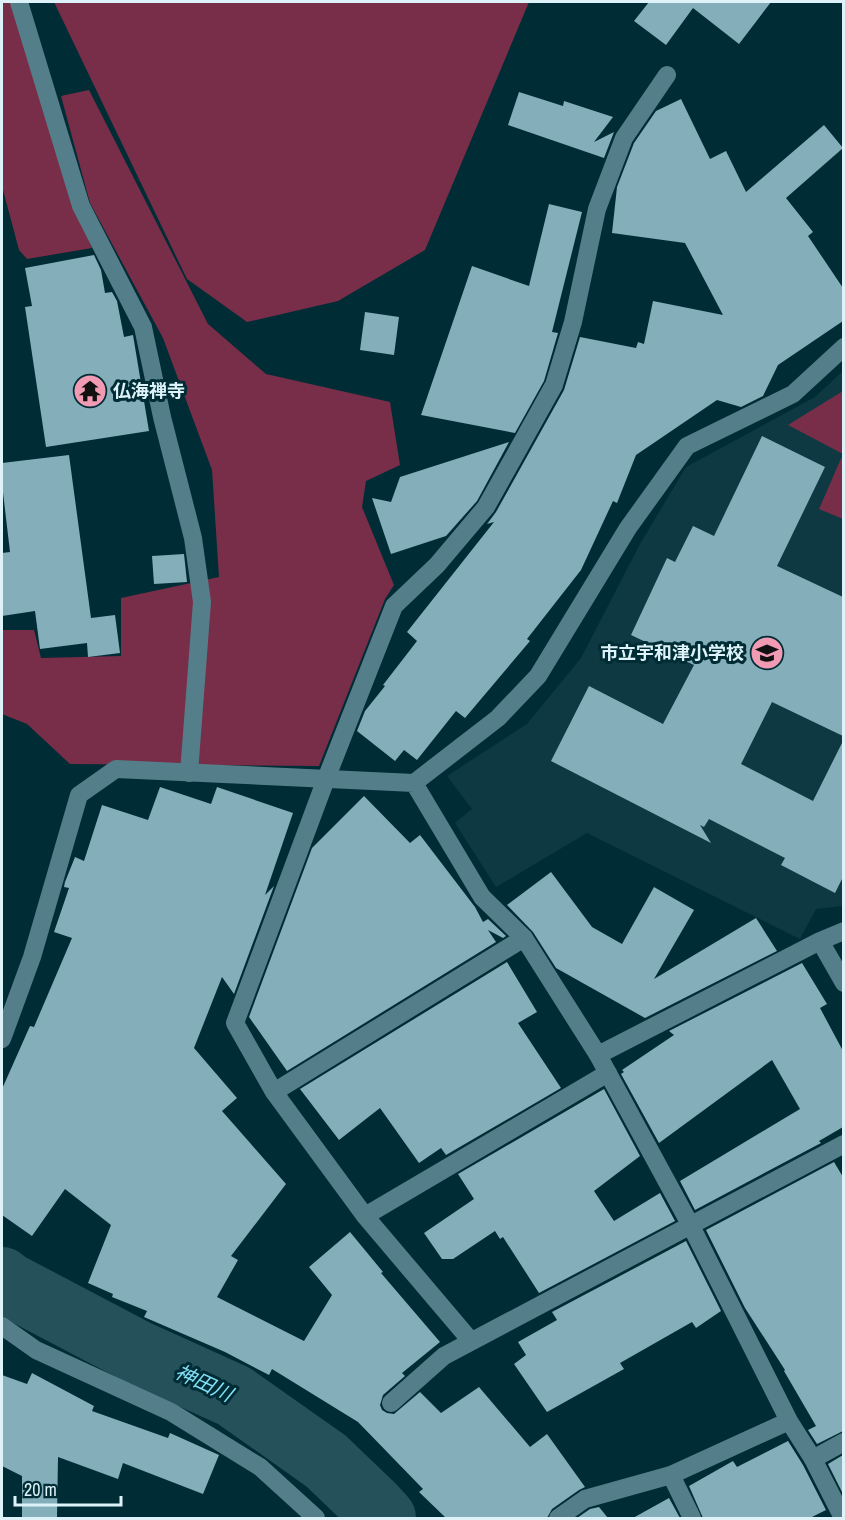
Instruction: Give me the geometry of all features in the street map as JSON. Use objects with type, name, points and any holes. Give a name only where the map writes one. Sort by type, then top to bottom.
[{"type":"street","points":[[20,2],[81,206],[143,327],[162,417],[193,538],[202,602],[189,773]]},
{"type":"street","points":[[471,1341],[365,1216],[274,1092],[235,1023],[326,779],[394,606],[437,565],[486,507],[554,385],[573,322],[597,209],[624,138],[667,75]]},
{"type":"street","points":[[2,1039],[32,957],[79,795],[116,769],[414,783],[498,718],[538,676],[628,528],[687,446],[794,394],[843,346]]},
{"type":"street","points":[[414,783],[482,897],[524,938],[598,1055],[691,1226],[789,1421],[813,1459],[843,1518]]},
{"type":"street","points":[[598,1055],[843,931]]},
{"type":"street","points":[[274,1092],[524,938]]},
{"type":"street","points":[[820,941],[843,983]]},
{"type":"street","points":[[365,1216],[608,1073]]},
{"type":"street","points":[[391,1402],[444,1356],[843,1144]]},
{"type":"street","points":[[2,1326],[36,1350],[171,1412],[260,1467],[316,1518]]},
{"type":"street","points":[[558,1518],[585,1499],[671,1475],[789,1421]]},
{"type":"street","points":[[813,1459],[843,1442]]},
{"type":"street","points":[[671,1475],[692,1518]]},
{"type":"shaded area","points":[[2,2],[14,2],[75,206],[92,248],[27,259],[19,250],[2,186]]},
{"type":"shaded area","points":[[54,2],[529,2],[425,250],[338,301],[247,322],[187,279]]},
{"type":"shaded area","points":[[89,90],[208,324],[266,374],[390,402],[400,465],[366,481],[362,507],[394,585],[385,599],[319,766],[70,764],[27,724],[2,714],[2,630],[34,630],[41,658],[121,656],[121,598],[219,577],[212,470],[163,338],[90,203],[61,96]]},
{"type":"shaded area","points":[[843,371],[843,906],[816,909],[800,939],[587,833],[496,887],[455,823],[472,809],[447,776],[527,724],[581,658],[640,544],[686,467],[815,397]]},
{"type":"shaded area","points":[[843,391],[843,454],[788,425]]},
{"type":"shaded area","points":[[843,454],[843,519],[819,509]]},
{"type":"building","points":[[649,2],[771,2],[739,44],[693,8],[666,45],[634,21]]},
{"type":"building","points":[[519,92],[563,106],[564,101],[613,117],[594,142],[614,132],[604,158],[508,125]]},
{"type":"building","points":[[681,99],[710,159],[726,151],[746,192],[824,125],[843,148],[786,198],[813,232],[808,236],[843,288],[843,321],[778,365],[763,396],[741,407],[717,400],[636,455],[617,503],[613,501],[581,570],[527,639],[530,641],[465,718],[456,711],[417,760],[404,750],[395,761],[357,731],[365,711],[417,641],[407,632],[494,522],[487,524],[496,512],[564,390],[580,337],[636,348],[638,342],[644,344],[653,301],[723,315],[685,243],[612,233],[617,187],[634,143],[656,111]]},
{"type":"building","points":[[549,204],[582,212],[552,332],[558,333],[544,381],[515,433],[421,415],[472,266],[529,286]]},
{"type":"building","points":[[94,255],[101,270],[105,293],[112,292],[117,301],[124,337],[133,335],[149,431],[46,447],[25,307],[32,306],[25,268]]},
{"type":"building","points":[[365,312],[399,317],[394,355],[360,350]]},
{"type":"building","points":[[762,436],[825,467],[777,566],[843,597],[843,736],[772,702],[741,764],[813,801],[843,741],[843,877],[835,893],[781,865],[785,858],[709,819],[704,827],[700,825],[711,843],[551,761],[589,686],[663,724],[694,665],[631,635],[667,558],[675,562],[693,526],[714,536]]},
{"type":"building","points":[[509,442],[477,501],[446,536],[391,554],[372,498],[391,502],[400,477]]},
{"type":"building","points":[[69,455],[91,618],[115,615],[120,653],[88,657],[87,643],[40,649],[35,611],[2,616],[2,553],[10,552],[2,484],[2,463]]},
{"type":"building","points":[[184,554],[187,582],[154,584],[152,556]]},
{"type":"building","points":[[160,787],[211,804],[217,787],[293,813],[265,895],[274,886],[234,994],[222,977],[194,1048],[237,1098],[222,1111],[286,1184],[231,1256],[238,1260],[217,1297],[304,1341],[332,1295],[309,1267],[350,1232],[383,1272],[381,1273],[440,1342],[402,1373],[405,1376],[383,1395],[380,1405],[382,1410],[394,1414],[420,1392],[441,1413],[479,1387],[530,1447],[547,1434],[585,1487],[552,1509],[547,1518],[446,1518],[419,1492],[423,1489],[358,1422],[272,1369],[269,1375],[225,1352],[144,1317],[147,1311],[112,1297],[113,1294],[88,1283],[111,1225],[65,1189],[32,1236],[2,1215],[2,1089],[30,1026],[34,1027],[72,938],[54,932],[69,888],[64,887],[65,882],[75,857],[84,861],[102,805],[148,820]]},
{"type":"building","points":[[364,796],[410,843],[420,835],[475,907],[483,922],[488,919],[506,936],[503,938],[488,930],[496,942],[287,1071],[249,1017],[312,848]]},
{"type":"building","points":[[551,872],[592,927],[622,944],[654,887],[694,910],[654,979],[756,918],[777,951],[645,1018],[556,968],[533,932],[507,905]]},
{"type":"building","points":[[507,962],[537,1012],[518,1023],[561,1088],[446,1155],[441,1148],[419,1163],[380,1108],[339,1140],[300,1089]]},
{"type":"building","points":[[802,963],[827,1004],[820,1008],[843,1051],[843,1127],[819,1141],[821,1143],[695,1210],[680,1181],[800,1109],[772,1060],[659,1143],[621,1074],[624,1072],[622,1070],[674,1035],[669,1031]]},
{"type":"building","points":[[604,1089],[640,1156],[594,1191],[614,1221],[660,1193],[675,1221],[539,1293],[503,1237],[500,1239],[495,1231],[453,1259],[442,1259],[424,1233],[474,1199],[458,1174]]},
{"type":"building","points":[[834,1162],[843,1177],[843,1431],[817,1444],[808,1430],[816,1426],[785,1370],[745,1308],[706,1230]]},
{"type":"building","points":[[686,1241],[721,1311],[696,1328],[692,1322],[620,1363],[624,1369],[547,1412],[514,1364],[526,1355],[518,1342],[557,1320],[552,1312]]},
{"type":"building","points":[[32,1373],[94,1406],[92,1411],[168,1438],[170,1433],[219,1455],[203,1494],[123,1463],[118,1479],[58,1457],[57,1518],[22,1518],[22,1476],[2,1466],[2,1375],[27,1384]]},
{"type":"building","points":[[788,1441],[826,1510],[810,1518],[703,1518],[689,1486],[733,1461],[737,1467]]},
{"type":"building","points":[[843,1455],[843,1494],[828,1464]]},
{"type":"building","points":[[669,1498],[680,1518],[633,1518]]},
{"type":"building","points":[[599,1507],[608,1518],[577,1518],[590,1509]]},
{"type":"waterway","name":"神田川","points":[[2,1279],[139,1353],[234,1396],[326,1461],[384,1518]]},
{"type":"place","name":"仏海禅寺","points":[[90,391]]},
{"type":"place","name":"市立宇和津小学校","points":[[767,653]]}]
